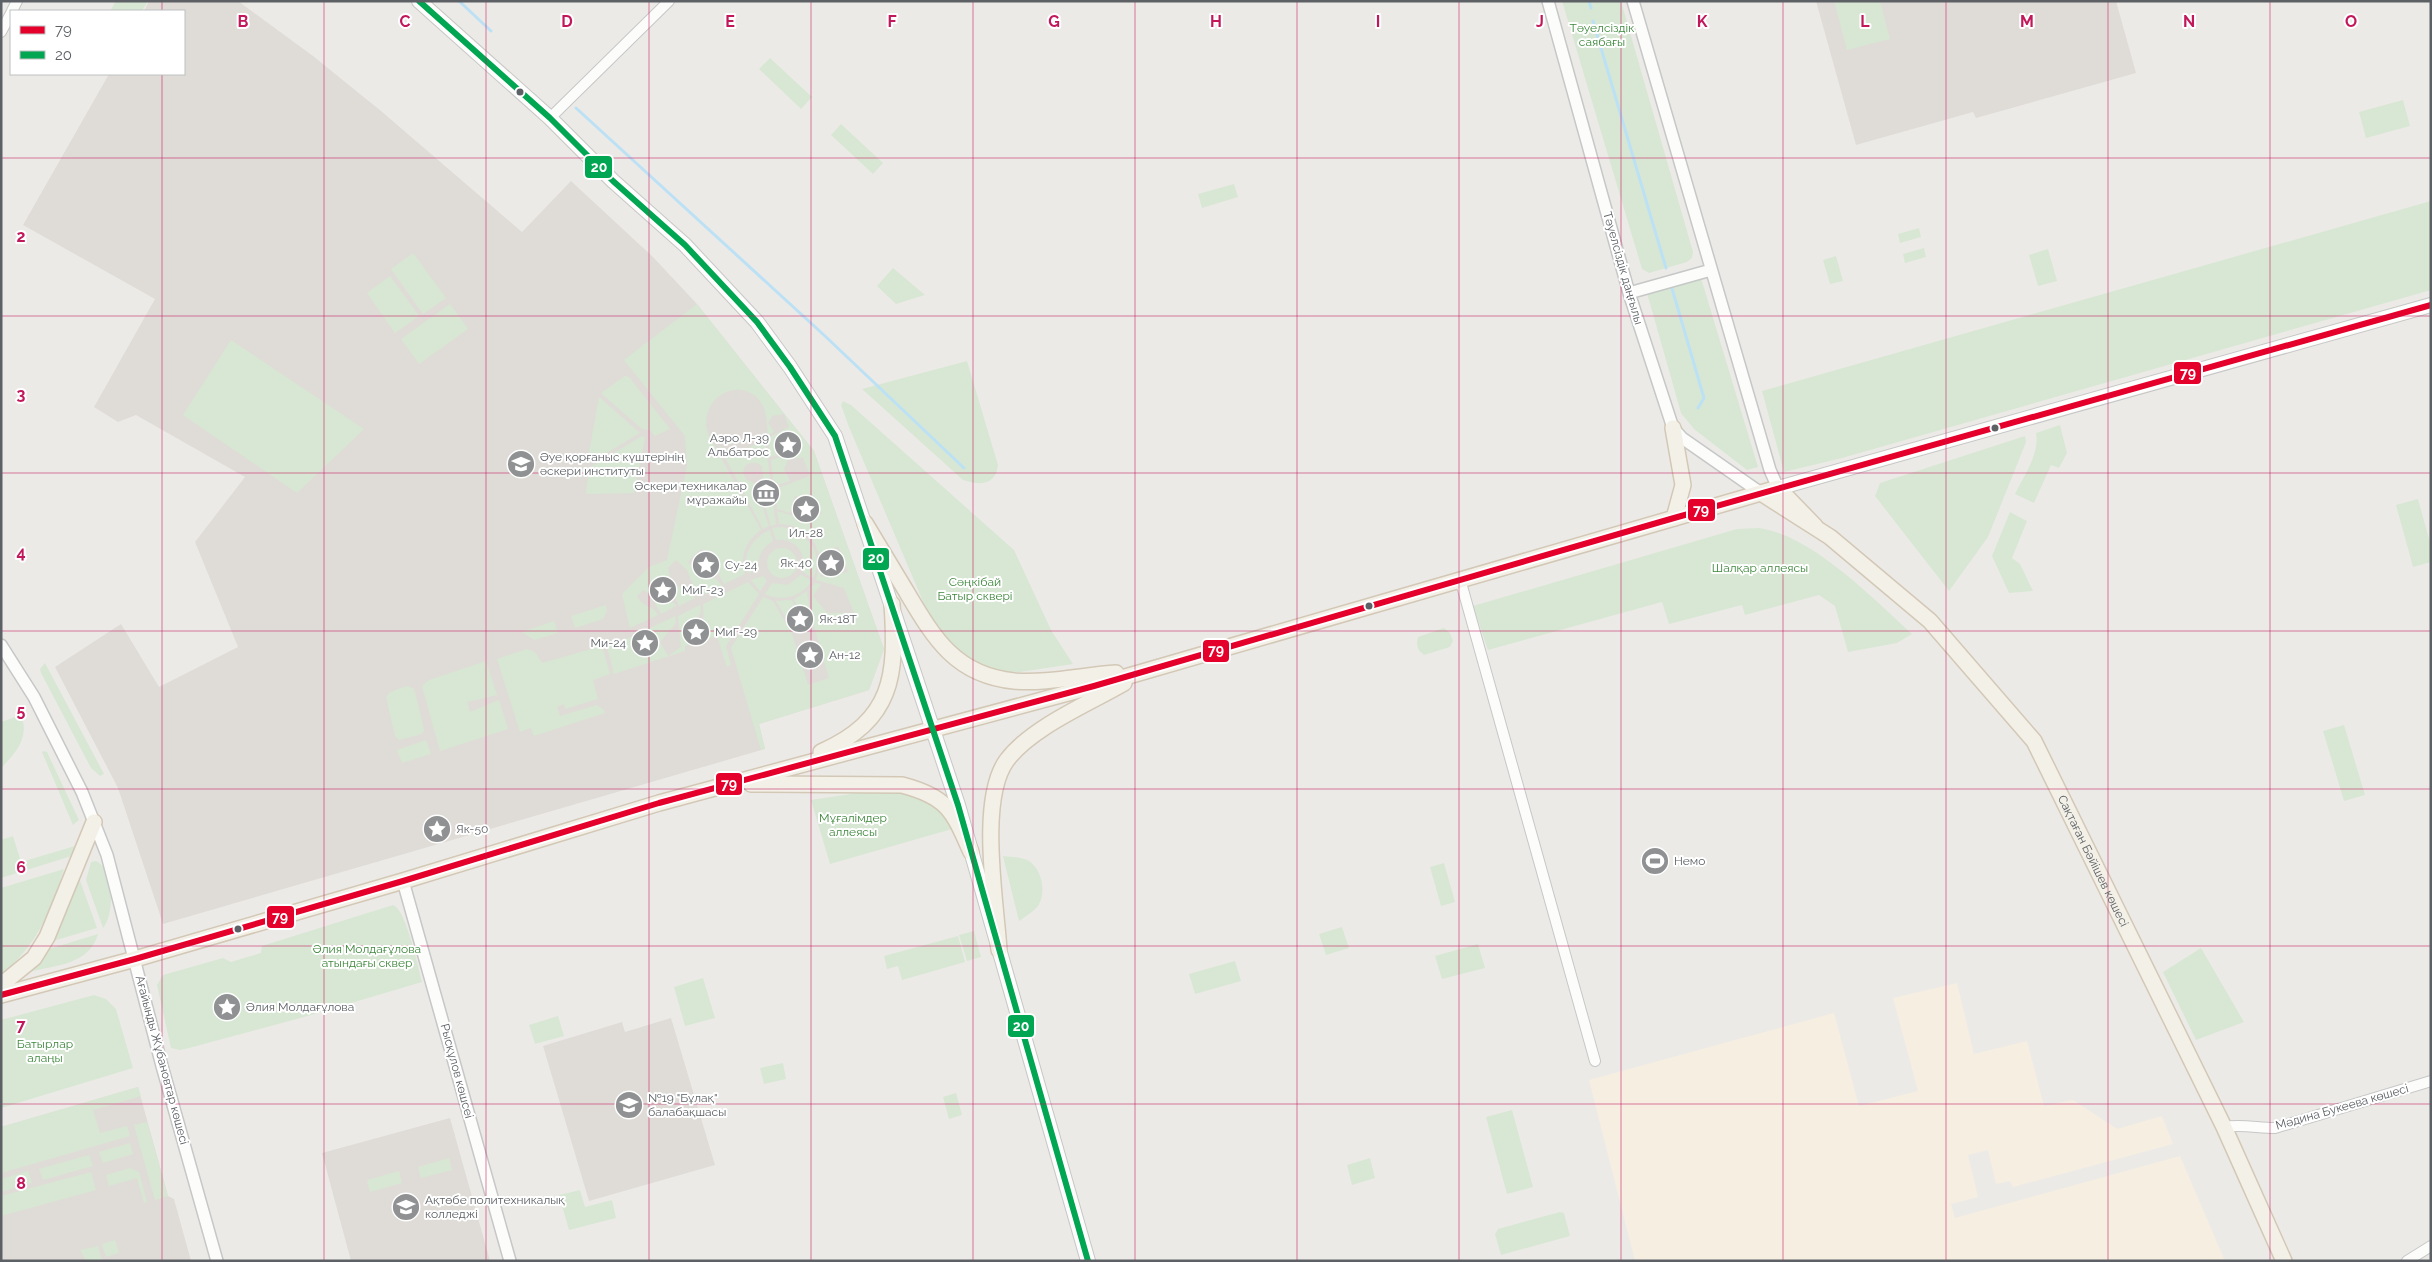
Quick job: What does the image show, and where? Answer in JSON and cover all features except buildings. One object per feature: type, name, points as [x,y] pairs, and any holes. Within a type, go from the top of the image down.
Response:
[{"type":"main road","points":[[419,1],[550,118],[613,181],[685,245],[757,322],[790,367],[835,436],[892,604],[971,852],[1088,1261]]},
{"type":"main road","points":[[1,995],[135,959],[403,881],[660,803],[933,730],[1147,670],[1778,488],[2431,305]]},
{"type":"main road","points":[[1673,428],[1683,485],[1674,518]]},
{"type":"main road","name":"Сақтаған Бәйішев көшесі","points":[[1778,488],[1815,526]]},
{"type":"main road","name":"Сақтаған Бәйішев көшесі","points":[[1761,493],[1815,526],[1853,554],[1937,628],[2034,741],[2224,1127],[2284,1261]]},
{"type":"main road","points":[[865,523],[932,634],[950,655],[966,667],[985,677],[1016,682],[1147,670]]},
{"type":"main road","points":[[768,774],[836,746],[869,719],[882,703],[892,676],[895,654],[892,604]]},
{"type":"main road","points":[[1000,950],[990,807],[999,772],[1008,759],[1022,745],[1048,727],[1147,670]]},
{"type":"main road","points":[[732,784],[902,786],[924,791],[942,801],[954,814],[971,852]]},
{"type":"main road","points":[[1,985],[34,958],[47,937],[94,822]]},
{"type":"street","points":[[550,118],[669,1]]},
{"type":"street","name":"Тәуелсіздік даңғылы","points":[[1548,1],[1629,293],[1673,428]]},
{"type":"street","points":[[1633,1],[1770,470],[1778,488]]},
{"type":"street","points":[[1,32],[10,16]]},
{"type":"street","points":[[1629,293],[1711,270]]},
{"type":"street","points":[[1673,428],[1682,438],[1761,493]]},
{"type":"street","points":[[1460,579],[1595,1061]]},
{"type":"street","name":"Ағайынды Жұбановтар көшесі","points":[[1,645],[34,698],[82,792],[115,880],[165,1076],[217,1261]]},
{"type":"street","name":"Рысқұлов көшсеі","points":[[403,881],[417,924],[510,1261]]},
{"type":"street","name":"Мәдина Букеева көшесі","points":[[2224,1127],[2235,1125],[2253,1128],[2276,1128],[2431,1081]]},
{"type":"street","points":[[2407,1261],[2431,1246]]},
{"type":"shaded area","name":"Әуе қорғаныс күштерінің әскери институты","points":[[149,1],[238,1],[313,56],[381,111],[522,232],[571,181],[653,257],[697,304],[814,451],[884,649],[869,690],[759,724],[765,749],[163,924],[118,788],[55,667],[121,624],[159,687],[238,647],[195,542],[245,477],[136,415],[118,422],[94,407],[155,299],[23,225],[108,75],[185,75],[185,10],[144,10]]},
{"type":"shaded area","points":[[1816,1],[2116,1],[2136,73],[1976,118],[1973,112],[1856,145]]},
{"type":"shaded area","points":[[1957,983],[1974,1054],[2027,1041],[2044,1106],[2073,1100],[2117,1129],[2162,1116],[2173,1144],[2013,1187],[2010,1181],[1996,1184],[1988,1150],[1968,1155],[1978,1197],[1951,1204],[1955,1218],[2180,1156],[2225,1261],[1635,1261],[1589,1080],[1834,1013],[1859,1106],[1918,1091],[1893,998]]},
{"type":"shaded area","name":"№19 \"Бұлақ\" балабақшасы","points":[[671,1018],[715,1165],[589,1201],[543,1046],[622,1022],[625,1032]]},
{"type":"shaded area","points":[[138,1087],[168,1196],[174,1199],[191,1261],[1,1261],[1,1127]]},
{"type":"shaded area","name":"Ақтөбе политехникалық колледжі","points":[[450,1118],[490,1261],[351,1261],[322,1153]]},
{"type":"green space","points":[[116,1],[148,1],[143,10],[111,10]]},
{"type":"green space","name":"Тәуелсіздік саябағы","points":[[1562,1],[1621,1],[1693,252],[1692,258],[1687,262],[1649,273],[1642,269]]},
{"type":"green space","points":[[1834,1],[1880,1],[1890,39],[1847,50]]},
{"type":"green space","points":[[770,58],[812,97],[801,109],[759,69]]},
{"type":"green space","points":[[2403,100],[2410,126],[2366,138],[2359,112]]},
{"type":"green space","points":[[841,124],[883,163],[873,174],[831,135]]},
{"type":"green space","points":[[1234,184],[1238,197],[1202,208],[1198,194]]},
{"type":"green space","points":[[2431,201],[2431,290],[1842,458],[1784,472],[1762,391]]},
{"type":"green space","points":[[1919,228],[1921,237],[1900,243],[1898,234]]},
{"type":"green space","points":[[1924,248],[1926,257],[1905,263],[1903,254]]},
{"type":"green space","points":[[2048,249],[2057,281],[2038,286],[2029,255]]},
{"type":"green space","points":[[413,253],[446,298],[423,314],[391,269]]},
{"type":"green space","points":[[1836,256],[1843,281],[1830,284],[1823,260]]},
{"type":"green space","points":[[893,268],[925,295],[896,304],[877,286]]},
{"type":"green space","points":[[390,276],[419,316],[395,333],[367,293]]},
{"type":"green space","points":[[1701,278],[1758,467],[1747,470],[1694,429],[1681,413],[1647,293]]},
{"type":"green space","points":[[450,304],[468,329],[419,364],[401,339]]},
{"type":"green space","points":[[697,304],[814,451],[884,649],[869,690],[759,724],[765,749],[761,750],[731,648],[763,597],[773,601],[792,634],[808,685],[829,678],[814,626],[810,588],[815,583],[821,584],[813,596],[827,613],[854,613],[844,588],[816,580],[820,563],[821,577],[848,572],[838,546],[822,557],[819,556],[814,543],[805,532],[793,526],[779,524],[777,511],[809,520],[822,514],[815,502],[795,496],[790,513],[777,509],[775,489],[810,476],[803,457],[788,460],[784,469],[790,481],[774,486],[771,460],[801,450],[793,436],[782,437],[778,446],[784,453],[770,457],[768,438],[789,427],[784,414],[772,416],[768,423],[774,432],[768,435],[765,411],[757,397],[747,391],[736,390],[725,392],[716,399],[709,408],[706,420],[708,434],[761,530],[751,539],[745,549],[743,568],[745,574],[724,584],[709,555],[701,549],[688,562],[696,569],[715,578],[722,586],[698,597],[687,570],[676,560],[668,568],[671,582],[693,594],[695,598],[679,606],[669,583],[660,579],[653,584],[652,594],[674,603],[676,606],[661,614],[650,594],[643,590],[637,596],[639,600],[658,615],[630,628],[622,594],[649,567],[667,560],[687,466],[685,436],[624,360]]},
{"type":"green space","points":[[231,340],[364,429],[297,493],[183,415]]},
{"type":"green space","points":[[967,361],[998,465],[994,477],[981,483],[963,480],[862,389]]},
{"type":"green space","points":[[625,376],[629,377],[670,429],[655,436],[650,430],[642,429],[601,393]]},
{"type":"green space","points":[[599,397],[640,433],[590,463],[588,458]]},
{"type":"green space","name":"Сәңкібай Батыр сквері","points":[[843,401],[851,405],[1014,550],[1051,630],[1073,664],[1020,672],[997,671],[968,658],[952,647],[927,611],[849,427],[841,405]]},
{"type":"green space","points":[[2060,425],[2067,453],[2059,468],[2051,465],[2034,503],[2015,494],[2027,472],[2036,448],[2036,433]]},
{"type":"green space","points":[[764,432],[776,524],[771,526],[758,482],[763,477],[762,466],[749,463],[743,471],[747,480],[754,483],[769,526],[763,529],[719,446],[732,451],[739,451],[751,447]]},
{"type":"green space","points":[[642,436],[645,437],[634,493],[586,494],[589,468]]},
{"type":"green space","points":[[2025,436],[2026,442],[1988,537],[1949,591],[1875,496],[1880,483]]},
{"type":"green space","points":[[2418,499],[2431,546],[2431,562],[2413,567],[2396,505]]},
{"type":"green space","points":[[2010,512],[2027,521],[2012,558],[2020,564],[2033,591],[2009,593],[1992,556]]},
{"type":"green space","points":[[782,527],[799,534],[811,545],[817,560],[813,578],[803,572],[803,559],[799,548],[789,541],[776,540],[772,528]]},
{"type":"green space","name":"Шалқар аллеясы","points":[[1759,528],[1779,533],[1821,556],[1841,570],[1912,634],[1897,643],[1848,652],[1835,606],[1819,595],[1745,615],[1742,605],[1669,624],[1662,602],[1488,650],[1473,606],[1737,529]]},
{"type":"green space","points":[[770,530],[773,541],[761,553],[759,569],[748,573],[746,560],[750,547],[758,537]]},
{"type":"green space","points":[[782,548],[788,549],[796,557],[796,569],[788,577],[782,578],[776,577],[768,569],[767,563],[768,557],[776,549]]},
{"type":"green space","points":[[801,575],[812,581],[797,594],[778,598],[765,594],[772,583],[788,585]]},
{"type":"green space","points":[[763,576],[767,581],[760,591],[751,580]]},
{"type":"green space","points":[[748,582],[759,594],[726,646],[731,665],[727,667],[717,636],[704,640],[703,604]]},
{"type":"green space","points":[[807,591],[812,626],[804,629],[807,625],[802,610],[799,611],[794,599]]},
{"type":"green space","points":[[792,600],[797,611],[793,614],[798,628],[801,630],[794,632],[776,601]]},
{"type":"green space","points":[[606,605],[607,611],[603,619],[575,628],[571,616]]},
{"type":"green space","points":[[700,605],[701,613],[684,633],[686,640],[695,643],[685,646],[685,651],[614,674],[607,646],[639,634],[636,638],[636,645],[640,651],[649,651],[654,646],[654,639],[650,633],[642,632],[675,616],[676,623],[660,642],[668,656],[681,647],[678,616]]},
{"type":"green space","points":[[554,621],[558,633],[534,640],[522,632]]},
{"type":"green space","points":[[1444,628],[1450,633],[1453,641],[1450,647],[1424,655],[1418,647],[1418,637]]},
{"type":"green space","points":[[602,646],[610,674],[593,680],[598,699],[565,709],[564,704],[557,707],[560,716],[597,705],[605,713],[534,736],[531,728],[520,732],[497,659],[527,649],[535,652],[542,663]]},
{"type":"green space","points":[[486,661],[497,695],[467,702],[470,712],[499,700],[508,729],[440,751],[422,686],[429,680]]},
{"type":"green space","points":[[45,663],[104,774],[100,776],[91,768],[41,673],[40,669]]},
{"type":"green space","points":[[407,686],[414,689],[424,730],[422,734],[399,740],[395,736],[386,697],[390,692]]},
{"type":"green space","points":[[21,715],[24,730],[23,737],[12,756],[1,768],[1,722]]},
{"type":"green space","points":[[2344,725],[2365,795],[2344,801],[2323,731]]},
{"type":"green space","points":[[426,740],[431,754],[402,763],[397,750]]},
{"type":"green space","points":[[42,752],[47,752],[79,820],[73,825]]},
{"type":"green space","name":"Мұғалімдер аллеясы","points":[[871,791],[909,795],[927,801],[943,812],[952,829],[830,864],[811,800]]},
{"type":"green space","points":[[13,836],[21,862],[75,846],[78,854],[1,878],[1,840]]},
{"type":"green space","points":[[1003,856],[1027,860],[1032,863],[1042,881],[1041,901],[1038,906],[1019,921]]},
{"type":"green space","points":[[96,861],[106,873],[111,893],[110,913],[103,928],[86,880],[91,862]]},
{"type":"green space","points":[[1444,863],[1455,902],[1441,906],[1430,867]]},
{"type":"green space","points":[[64,869],[41,927],[24,952],[1,975],[1,888]]},
{"type":"green space","points":[[78,875],[97,928],[53,941]]},
{"type":"green space","name":"Әлия Молдағұлова атындағы сквер","points":[[393,905],[398,909],[407,927],[422,982],[304,1017],[189,1048],[180,1050],[171,1048],[157,985],[163,975],[223,958],[231,962],[261,953],[262,946]]},
{"type":"green space","points":[[1342,927],[1349,948],[1326,955],[1319,934]]},
{"type":"green space","points":[[974,931],[981,957],[967,961],[959,935]]},
{"type":"green space","points":[[98,934],[94,944],[79,958],[60,965],[29,972],[49,949]]},
{"type":"green space","points":[[958,936],[965,962],[902,980],[898,966],[887,969],[884,956]]},
{"type":"green space","points":[[1478,944],[1485,968],[1442,979],[1435,956]]},
{"type":"green space","points":[[2201,948],[2244,1022],[2196,1040],[2163,972]]},
{"type":"green space","points":[[1235,961],[1241,981],[1195,994],[1189,974]]},
{"type":"green space","points":[[703,978],[715,1018],[685,1026],[674,987]]},
{"type":"green space","name":"Батырлар алаңы","points":[[94,995],[106,999],[116,1009],[133,1068],[1,1108],[1,1020]]},
{"type":"green space","points":[[558,1016],[564,1036],[535,1044],[529,1025]]},
{"type":"green space","points":[[783,1063],[786,1079],[764,1084],[760,1068]]},
{"type":"green space","points":[[138,1087],[141,1096],[93,1110],[100,1133],[127,1126],[130,1136],[1,1173],[1,1127]]},
{"type":"green space","points":[[956,1093],[962,1115],[949,1119],[943,1097]]},
{"type":"green space","points":[[1512,1110],[1533,1187],[1507,1194],[1486,1117]]},
{"type":"green space","points":[[147,1122],[168,1196],[155,1200],[134,1125]]},
{"type":"green space","points":[[130,1143],[133,1154],[103,1163],[99,1152]]},
{"type":"green space","points":[[89,1155],[93,1166],[43,1180],[39,1169]]},
{"type":"green space","points":[[449,1158],[452,1170],[421,1178],[418,1167]]},
{"type":"green space","points":[[1370,1158],[1375,1178],[1352,1185],[1347,1165]]},
{"type":"green space","points":[[130,1168],[139,1172],[147,1202],[144,1203],[137,1178],[109,1186],[106,1175]]},
{"type":"green space","points":[[28,1171],[32,1183],[1,1192],[1,1179]]},
{"type":"green space","points":[[399,1171],[402,1183],[370,1192],[367,1180]]},
{"type":"green space","points":[[91,1172],[96,1190],[1,1216],[1,1196]]},
{"type":"green space","points":[[580,1190],[585,1207],[612,1200],[616,1218],[569,1230],[559,1195]]},
{"type":"green space","points":[[1560,1212],[1564,1213],[1570,1236],[1501,1255],[1495,1234],[1498,1229]]},
{"type":"green space","points":[[115,1240],[119,1253],[106,1257],[102,1244]]},
{"type":"green space","points":[[98,1246],[102,1261],[86,1261],[80,1250]]},
{"type":"waterway","points":[[459,1],[491,31]]},
{"type":"waterway","points":[[1589,1],[1591,8]]},
{"type":"waterway","points":[[1593,21],[1666,268]]},
{"type":"waterway","points":[[576,108],[825,336],[964,468]]},
{"type":"waterway","points":[[1671,285],[1704,398],[1698,408]]},
{"type":"transit line","name":"20","points":[[419,1],[550,118],[613,181],[685,245],[757,322],[790,367],[835,436],[958,805],[1088,1261]]},
{"type":"transit line","name":"79","points":[[1,995],[135,959],[403,881],[659,803],[1094,686],[1674,518],[2431,305]]},
{"type":"place","name":"Аэро Л-39 Альбатрос","points":[[788,445]]},
{"type":"place","name":"Әуе қорғаныс күштерінің әскери институты","points":[[521,464]]},
{"type":"place","name":"Әскери техникалар мұражайы","points":[[766,493]]},
{"type":"place","name":"Ил-28","points":[[806,509]]},
{"type":"place","name":"Як-40","points":[[831,563]]},
{"type":"place","name":"Су-24","points":[[706,565]]},
{"type":"place","name":"МиГ-23","points":[[663,590]]},
{"type":"place","name":"Як-18Т","points":[[800,619]]},
{"type":"place","name":"МиГ-29","points":[[696,632]]},
{"type":"place","name":"Ми-24","points":[[645,643]]},
{"type":"place","name":"Ан-12","points":[[810,655]]},
{"type":"place","name":"Як-50","points":[[437,829]]},
{"type":"place","name":"Немо","points":[[1655,861]]},
{"type":"place","name":"Әлия Молдағұлова","points":[[227,1007]]},
{"type":"place","name":"№19 \"Бұлақ\" балабақшасы","points":[[629,1105]]},
{"type":"place","name":"Ақтөбе политехникалық колледжі","points":[[406,1207]]}]
